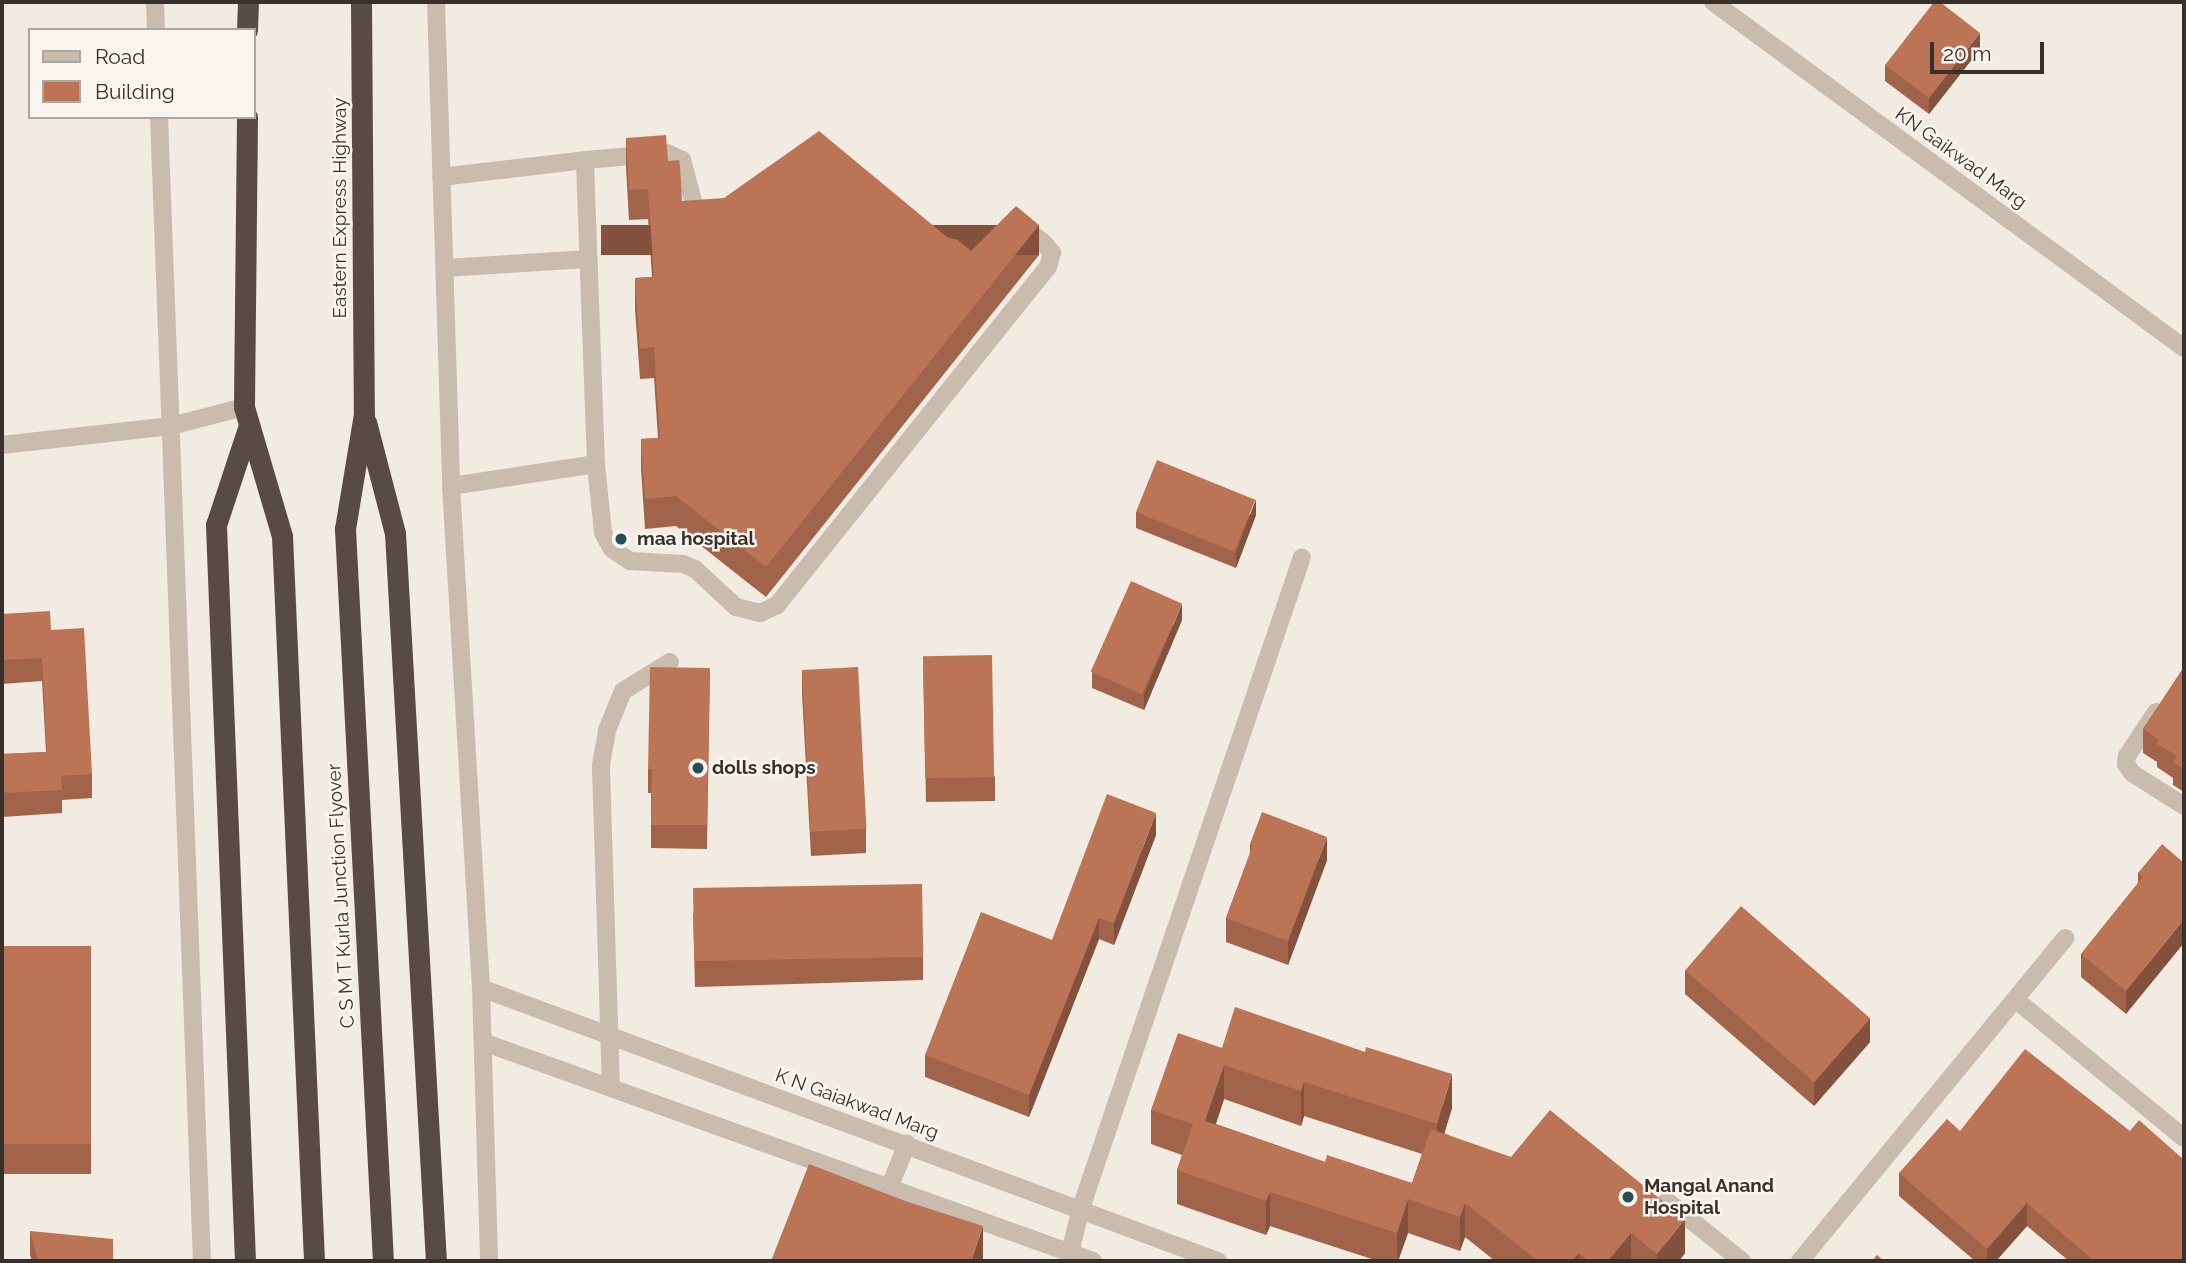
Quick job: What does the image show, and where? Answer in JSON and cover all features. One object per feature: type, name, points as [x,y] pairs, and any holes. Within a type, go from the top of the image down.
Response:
[{"type":"highway","points":[[247,28],[248,2]]},
{"type":"highway","name":"Eastern Express Highway","points":[[361,2],[364,414]]},
{"type":"highway","points":[[247,119],[247,416],[282,536],[314,1261]]},
{"type":"highway","points":[[364,414],[395,533],[436,1261]]},
{"type":"highway","name":"C S M T Kurla Junction Flyover","points":[[364,414],[345,529],[383,1261]]},
{"type":"highway","points":[[245,1261],[215,525],[247,416]]},
{"type":"street","points":[[155,2],[156,28]]},
{"type":"street","points":[[436,2],[451,486],[481,988],[489,1261]]},
{"type":"street","name":"KN Gaikwad Marg","points":[[1713,2],[2184,348]]},
{"type":"street","points":[[159,119],[202,1261]]},
{"type":"street","points":[[441,177],[667,153],[682,160],[695,208],[706,217],[720,216]]},
{"type":"street","points":[[585,160],[596,464],[603,533],[612,549],[630,561],[683,564],[695,569],[736,607],[760,613],[777,605],[1048,267],[1052,253],[1044,243],[1021,225],[1011,225],[1004,230]]},
{"type":"street","points":[[445,268],[589,259]]},
{"type":"street","points":[[2,446],[247,416]]},
{"type":"street","points":[[451,486],[596,464]]},
{"type":"street","points":[[1070,1252],[1081,1208],[1302,557]]},
{"type":"street","points":[[611,1088],[601,765],[607,730],[623,691],[670,662]]},
{"type":"street","points":[[2170,692],[2127,756],[2126,764],[2132,772],[2184,806]]},
{"type":"street","points":[[1800,1261],[2065,938]]},
{"type":"street","name":"K N Gaiakwad Marg","points":[[481,988],[1081,1208],[1218,1261]]},
{"type":"street","points":[[2016,1000],[2184,1138]]},
{"type":"street","points":[[482,1042],[1093,1261]]},
{"type":"street","points":[[889,1188],[907,1144]]},
{"type":"street","points":[[1667,1201],[1742,1261]]},
{"type":"building","points":[[1934,2],[1940,2],[1980,33],[1929,98],[1885,65]]},
{"type":"building","points":[[819,131],[947,237],[958,240],[971,251],[1016,206],[1039,225],[766,567],[676,496],[645,499],[641,439],[660,438],[654,347],[640,349],[635,278],[654,277],[648,189],[629,190],[626,138],[666,135],[668,161],[679,160],[682,201],[724,198]]},
{"type":"building","points":[[1157,460],[1255,500],[1234,552],[1136,512]]},
{"type":"building","points":[[1131,581],[1182,604],[1142,694],[1091,671]]},
{"type":"building","points":[[50,611],[51,630],[84,628],[92,774],[61,776],[62,790],[2,793],[2,754],[47,752],[42,658],[2,660],[2,614]]},
{"type":"building","points":[[992,655],[994,777],[925,778],[923,656]]},
{"type":"building","points":[[650,667],[710,668],[707,825],[651,825],[652,769],[648,769]]},
{"type":"building","points":[[858,667],[866,829],[811,832],[802,670]]},
{"type":"building","points":[[2184,667],[2184,769],[2173,762],[2177,756],[2157,744],[2159,740],[2143,729]]},
{"type":"building","points":[[1107,794],[1156,813],[1114,923],[1099,918],[1029,1095],[925,1055],[981,912],[1052,940]]},
{"type":"building","points":[[1262,812],[1327,837],[1288,941],[1226,918]]},
{"type":"building","points":[[2162,844],[2184,863],[2184,919],[2126,991],[2081,954],[2143,877],[2138,873]]},
{"type":"building","points":[[922,884],[923,957],[694,961],[693,888]]},
{"type":"building","points":[[1741,906],[1870,1018],[1814,1082],[1685,970]]},
{"type":"building","points":[[2,946],[91,946],[91,1144],[2,1144]]},
{"type":"building","points":[[1235,1007],[1365,1052],[1366,1047],[1452,1074],[1437,1124],[1304,1082],[1301,1091],[1224,1065],[1205,1121],[1325,1162],[1327,1155],[1412,1183],[1431,1129],[1511,1157],[1550,1110],[1685,1219],[1657,1254],[1631,1233],[1608,1261],[1589,1261],[1579,1253],[1572,1261],[1538,1261],[1465,1203],[1460,1217],[1408,1199],[1397,1233],[1270,1192],[1266,1201],[1177,1170],[1193,1124],[1151,1110],[1178,1033],[1222,1048]]},
{"type":"building","points":[[2025,1049],[2130,1131],[2139,1120],[2184,1160],[2184,1261],[2094,1261],[2027,1203],[1987,1249],[1899,1173],[1947,1119],[1960,1131]]},
{"type":"building","points":[[809,1164],[908,1202],[983,1226],[971,1261],[771,1261]]},
{"type":"building","points":[[30,1231],[113,1239],[113,1261],[38,1261]]},
{"type":"building","points":[[1877,1255],[1884,1261],[1872,1261]]},
{"type":"place","name":"maa hospital","points":[[621,539]]},
{"type":"place","name":"dolls shops","points":[[698,768]]},
{"type":"place","name":"Mangal Anand Hospital","points":[[1628,1197]]}]
